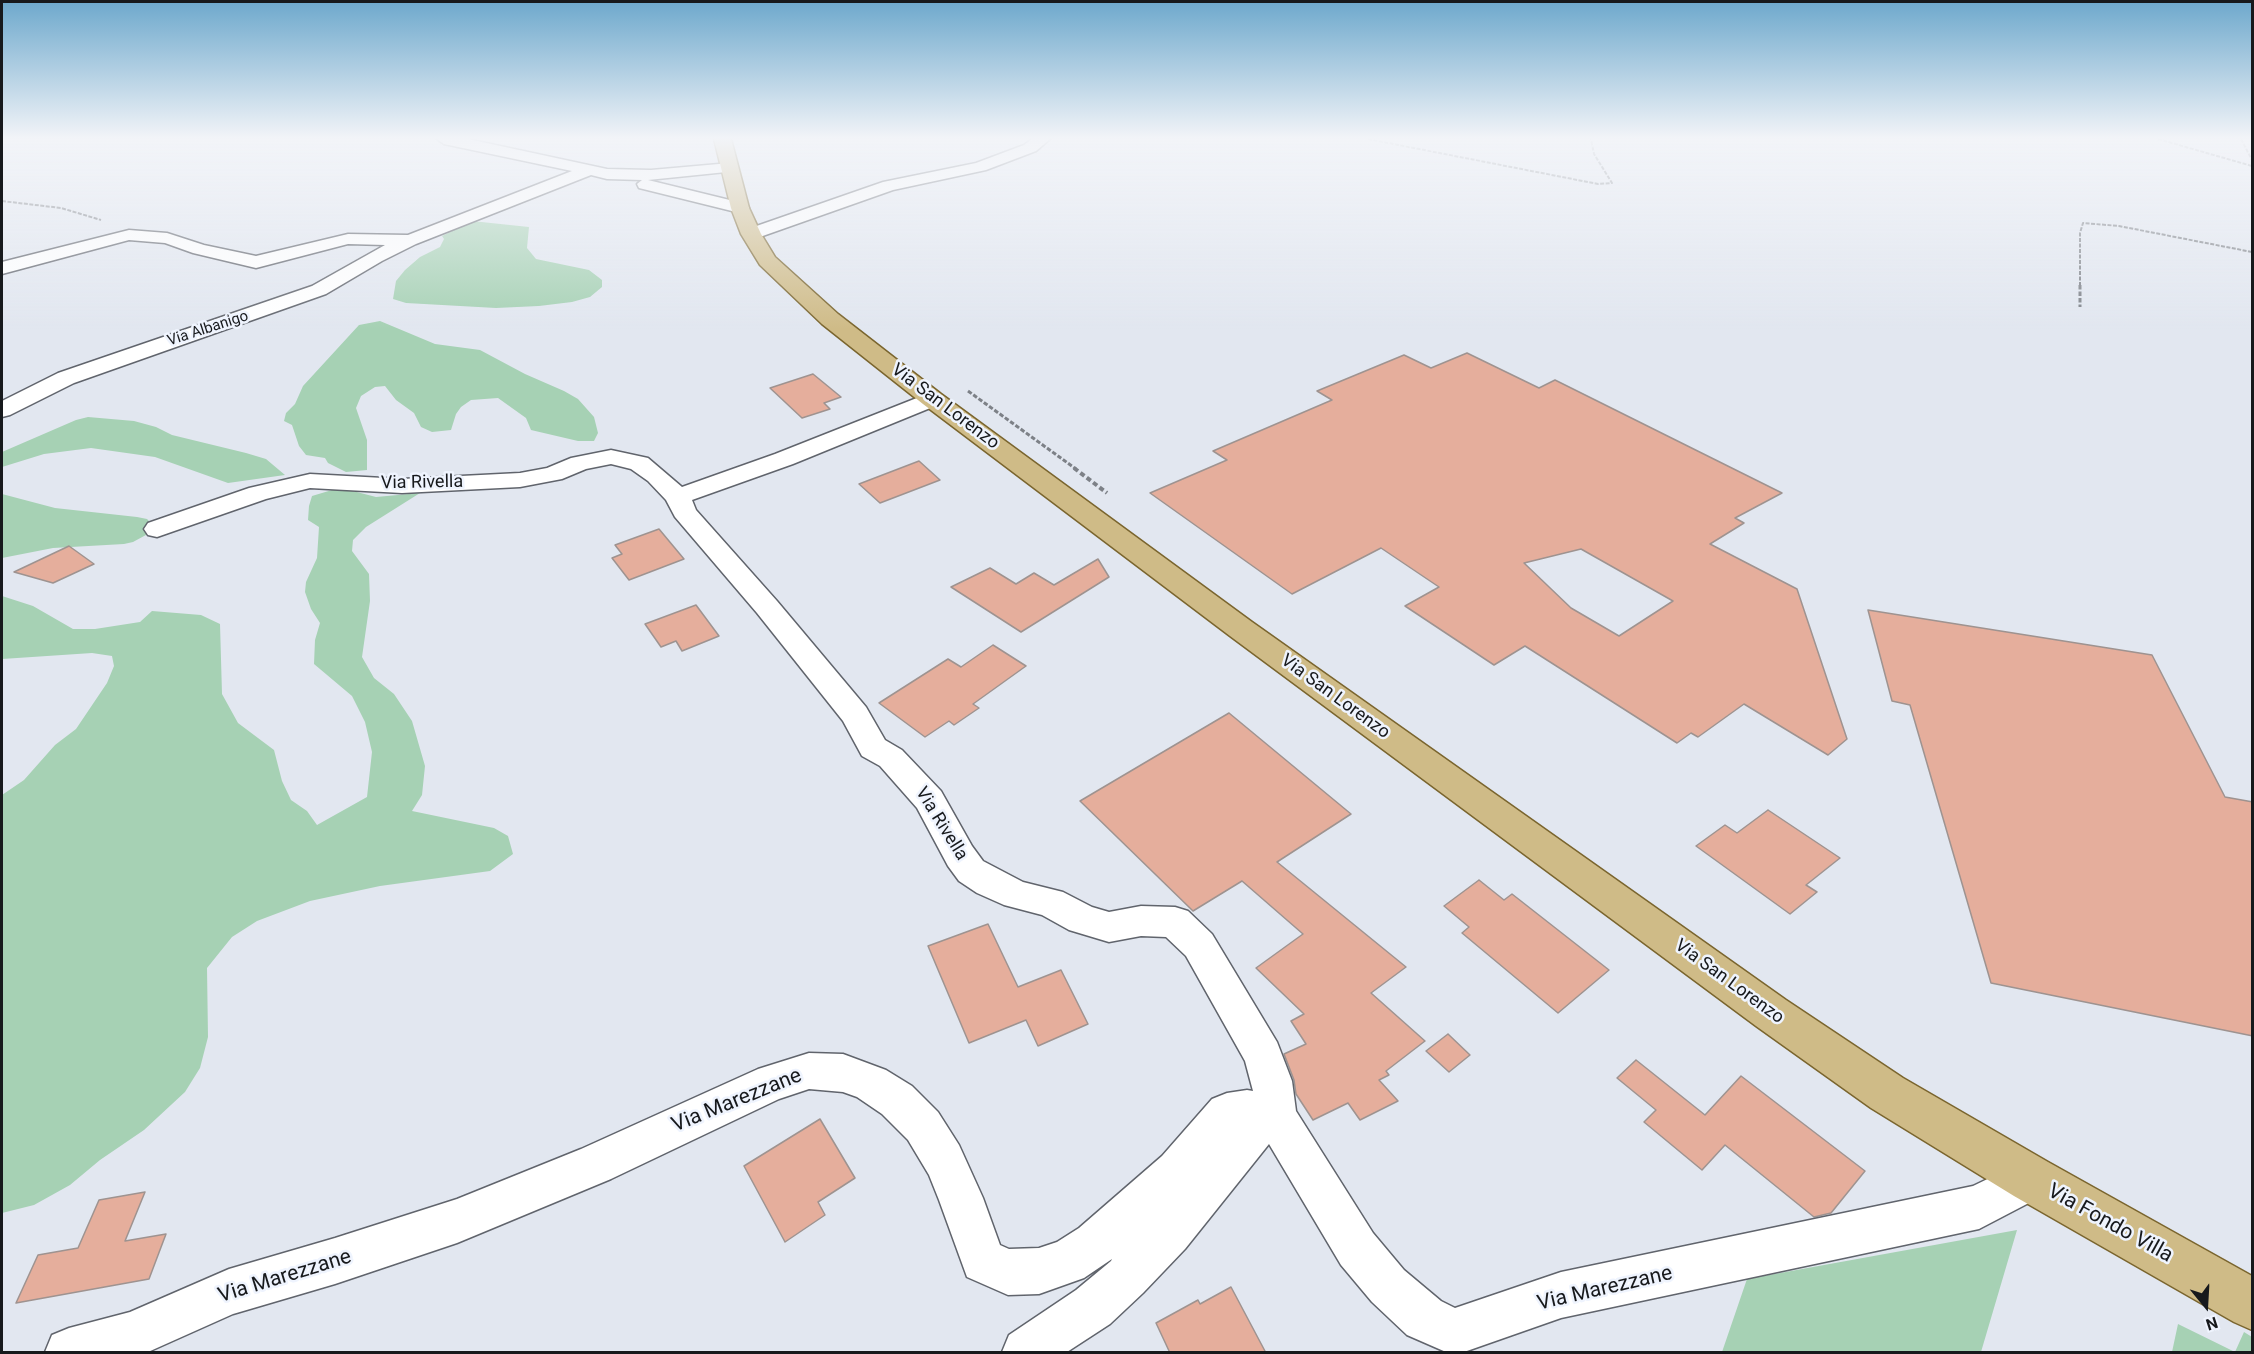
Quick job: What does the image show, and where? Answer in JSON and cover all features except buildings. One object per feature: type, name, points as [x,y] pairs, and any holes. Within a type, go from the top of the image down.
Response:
[{"type":"main road","name":"Via San Lorenzo","points":[[740,202],[767,261],[830,319],[947,393],[1241,629],[1761,1006],[1887,1093],[2031,1179]]},
{"type":"main road","name":"Via Fondo Villa","points":[[2031,1179],[2253,1304]]},
{"type":"street","name":"Via Albanigo","points":[[2,410],[66,378],[319,290],[375,257],[411,240],[515,202]]},
{"type":"street","name":"Via Albanigo","points":[[2,268],[129,235],[148,235],[256,262],[348,239],[411,240]]},
{"type":"street","points":[[678,497],[784,459],[947,393]]},
{"type":"street","name":"Via Rivella","points":[[157,529],[258,493],[310,481],[402,486],[520,480],[553,474],[580,463],[611,457],[639,463],[657,476],[678,497],[684,512],[774,616],[849,708],[873,748],[891,758],[928,800],[971,871],[990,884],[1017,895],[1050,902],[1082,919],[1109,927],[1141,921],[1175,922],[1192,937],[1199,945],[1263,1055],[1272,1081],[1276,1116]]},
{"type":"street","name":"Via Marezzane","points":[[69,1353],[132,1335],[229,1292],[335,1262],[467,1217],[596,1164],[699,1114],[772,1082],[809,1071],[843,1073],[871,1083],[897,1100],[923,1126],[944,1160],[961,1198],[982,1261],[1008,1272],[1039,1271],[1068,1262],[1095,1244],[1177,1171],[1227,1113],[1247,1109],[1276,1116],[1357,1249],[1388,1286],[1424,1318],[1454,1332],[1561,1295],[1978,1207],[2031,1179]]},
{"type":"street","points":[[1026,1353],[1093,1307],[1127,1277],[1169,1233],[1254,1130],[1276,1116]]},
{"type":"path","points":[[12,202],[61,208],[148,235]]},
{"type":"path","points":[[2080,307],[2079,233],[2083,224],[2119,226],[2253,252]]},
{"type":"path","points":[[947,393],[1018,426],[1109,495]]},
{"type":"green space","points":[[472,221],[529,227],[527,248],[536,259],[589,270],[602,280],[602,287],[590,297],[539,306],[496,308],[406,303],[393,299],[396,281],[405,270],[420,257],[440,247],[444,239],[442,236]]},
{"type":"green space","points":[[380,321],[435,344],[480,350],[525,374],[564,391],[578,399],[594,417],[598,433],[594,441],[578,441],[531,430],[526,418],[498,398],[471,400],[456,414],[451,430],[432,432],[421,427],[414,413],[396,400],[385,386],[375,387],[361,396],[356,408],[367,440],[367,470],[346,472],[328,463],[325,458],[306,455],[299,446],[292,425],[284,421],[286,413],[295,404],[303,386],[359,325]]},
{"type":"green space","points":[[88,417],[134,421],[156,427],[172,435],[246,453],[266,459],[285,475],[228,483],[155,457],[91,448],[44,454],[2,467],[2,452]]},
{"type":"green space","points":[[332,490],[349,490],[376,497],[420,493],[366,527],[353,540],[352,551],[369,574],[370,601],[362,657],[374,678],[394,694],[412,721],[425,766],[422,795],[412,811],[494,828],[508,836],[513,854],[490,871],[380,886],[310,901],[257,921],[232,937],[207,968],[208,1037],[200,1068],[185,1092],[144,1130],[100,1160],[70,1185],[34,1205],[2,1213],[2,795],[24,780],[55,745],[76,729],[107,683],[114,666],[112,656],[92,653],[2,659],[2,596],[33,606],[73,629],[95,629],[140,622],[152,611],[201,615],[220,624],[222,694],[238,723],[274,750],[282,781],[291,800],[307,811],[317,825],[367,797],[372,752],[365,722],[352,696],[314,664],[315,640],[320,623],[311,609],[305,592],[306,582],[317,558],[319,527],[308,520],[309,506],[312,496]]},
{"type":"green space","points":[[2,494],[55,508],[147,519],[157,529],[133,542],[124,544],[53,548],[2,558]]},
{"type":"green space","points":[[2017,1230],[1981,1352],[1722,1352],[1747,1279]]},
{"type":"green space","points":[[2178,1324],[2235,1352],[2172,1352]]},
{"type":"green space","points":[[2244,1332],[2252,1337],[2252,1352],[2235,1352]]}]
